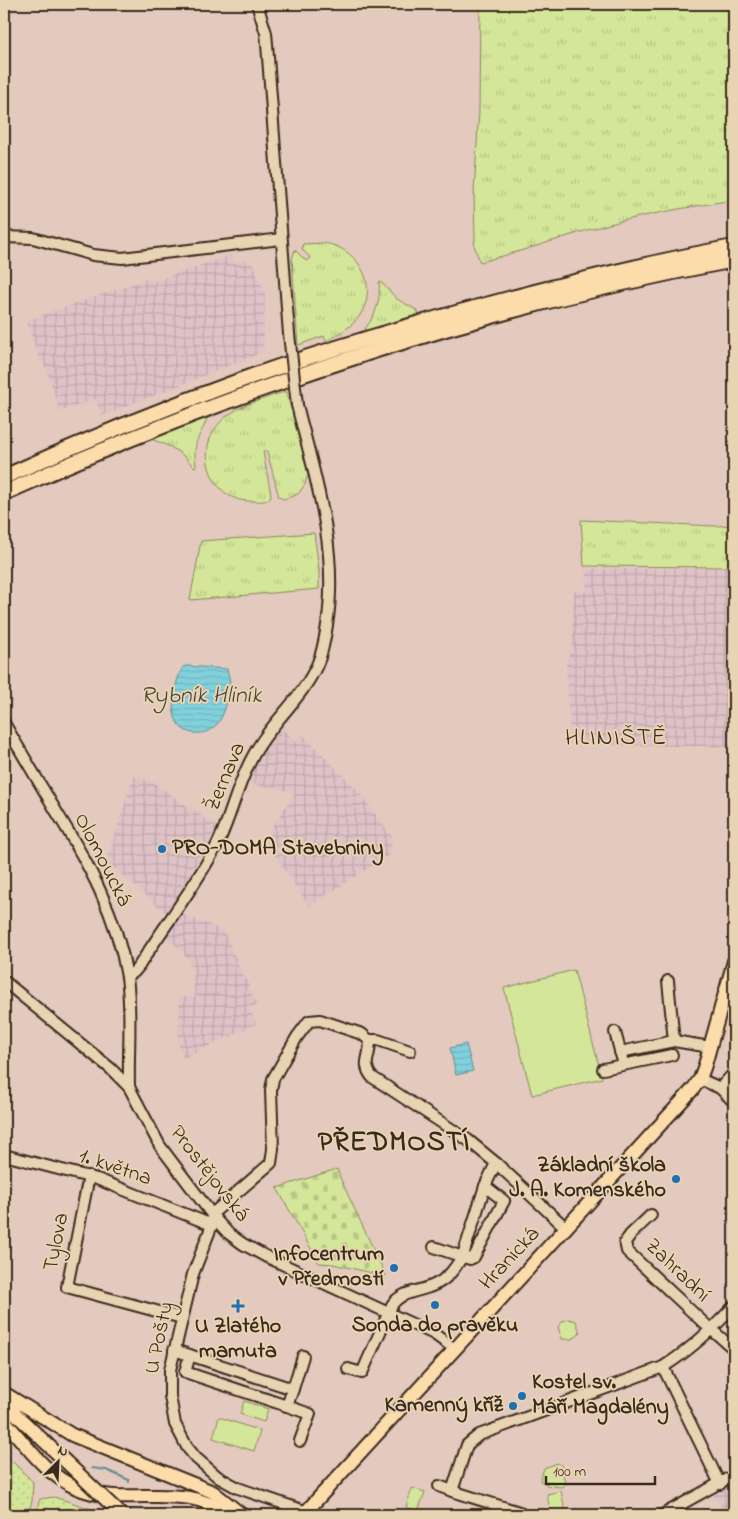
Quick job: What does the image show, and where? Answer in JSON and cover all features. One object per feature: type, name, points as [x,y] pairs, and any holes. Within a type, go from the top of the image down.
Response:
[{"type":"highway","points":[[4,477],[109,431],[247,378],[326,351],[481,306],[624,270],[734,247]]},
{"type":"highway","points":[[4,493],[180,418],[393,345],[508,311],[734,260]]},
{"type":"main road","name":"Hranická","points":[[308,1514],[688,1095],[700,1079],[734,961]]},
{"type":"main road","points":[[4,1393],[72,1435],[205,1487],[221,1497],[242,1515]]},
{"type":"main road","points":[[4,1403],[122,1515]]},
{"type":"main road","points":[[4,1420],[51,1471],[78,1488],[106,1495],[173,1495],[190,1497],[208,1503],[229,1515]]},
{"type":"street","name":"Žernava","points":[[126,976],[132,974],[138,966],[210,856],[228,822],[247,767],[264,738],[308,681],[317,665],[323,649],[330,610],[331,562],[326,525],[297,405],[281,239],[266,33],[257,4]]},
{"type":"street","points":[[4,237],[33,238],[93,255],[122,258],[281,239]]},
{"type":"street","name":"Olomoucká","points":[[4,723],[98,883],[116,929],[126,976],[129,1012],[129,1087]]},
{"type":"street","name":"Prostějovská","points":[[4,981],[110,1068],[129,1087],[157,1141],[213,1220],[228,1233],[251,1249],[437,1336],[456,1349]]},
{"type":"street","points":[[668,981],[674,1041]]},
{"type":"street","points":[[213,1220],[271,1162],[273,1149],[271,1090],[273,1079],[306,1023],[311,1020],[320,1020],[362,1034],[371,1044],[366,1066],[372,1077],[455,1130],[496,1163],[566,1228]]},
{"type":"street","points":[[615,1032],[623,1064]]},
{"type":"street","points":[[369,1040],[378,1040],[410,1051]]},
{"type":"street","points":[[620,1052],[674,1041],[710,1047]]},
{"type":"street","points":[[603,1069],[672,1055]]},
{"type":"street","points":[[720,1088],[734,1073]]},
{"type":"street","points":[[700,1079],[720,1088],[734,1102]]},
{"type":"street","name":"1. května","points":[[4,1155],[89,1176],[213,1220]]},
{"type":"street","points":[[348,1369],[362,1374],[389,1313],[399,1298],[438,1283],[451,1273],[462,1256],[485,1186],[496,1163]]},
{"type":"street","name":"Tylova","points":[[89,1176],[67,1287],[182,1318]]},
{"type":"street","points":[[434,1247],[470,1259],[474,1257],[504,1201],[485,1186]]},
{"type":"street","name":"Zahradní","points":[[651,1215],[625,1242],[627,1250],[712,1330]]},
{"type":"street","name":"U Pošty","points":[[213,1220],[195,1269],[174,1350],[169,1383],[171,1404],[176,1424],[187,1447],[205,1468],[218,1477],[238,1488],[308,1514]]},
{"type":"street","points":[[452,1490],[467,1445],[479,1435],[663,1367],[687,1352],[712,1330],[734,1306]]},
{"type":"street","points":[[712,1330],[734,1349]]},
{"type":"street","points":[[174,1350],[292,1389]]},
{"type":"street","points":[[190,1355],[185,1372],[310,1414],[300,1441]]},
{"type":"street","points":[[287,1406],[303,1356]]},
{"type":"street","points":[[663,1367],[720,1484]]},
{"type":"street","points":[[662,1515],[734,1475]]},
{"type":"street","points":[[439,1486],[519,1512]]},
{"type":"street","points":[[272,1500],[282,1506],[288,1515]]},
{"type":"shaded area","points":[[231,255],[234,264],[243,260],[254,265],[265,294],[263,352],[102,416],[95,399],[60,412],[43,360],[40,361],[26,321],[150,278],[152,282]]},
{"type":"shaded area","points":[[734,568],[734,747],[570,744],[566,662],[572,648],[574,591],[586,592],[587,569]]},
{"type":"shaded area","points":[[272,718],[295,741],[303,735],[358,791],[393,838],[390,854],[309,906],[265,840],[295,793],[273,787],[260,786],[238,779],[244,758]]},
{"type":"shaded area","points":[[134,776],[154,783],[219,828],[166,913],[106,861]]},
{"type":"shaded area","points":[[181,914],[223,930],[257,1005],[250,1008],[256,1024],[183,1058],[178,1041],[180,997],[195,997],[193,974],[188,960],[181,949],[165,937]]},
{"type":"shaded area","points":[[734,1482],[734,1515],[727,1515],[714,1495]]},
{"type":"green space","points":[[480,4],[734,4],[734,200],[626,220],[480,262],[474,245],[474,193],[479,111]]},
{"type":"green space","points":[[323,243],[335,246],[355,259],[362,269],[366,280],[366,303],[357,319],[340,333],[326,341],[324,336],[298,345],[292,259],[295,250],[306,261],[310,258],[302,249],[303,244]]},
{"type":"green space","points":[[379,282],[397,299],[418,311],[418,314],[366,331],[365,329],[377,307]]},
{"type":"green space","points":[[286,391],[291,409],[294,411],[308,474],[305,484],[299,493],[294,496],[284,499],[279,497],[267,451],[263,452],[270,498],[263,501],[252,501],[238,499],[227,494],[211,474],[208,462],[208,449],[211,436],[225,418],[240,408]]},
{"type":"green space","points":[[208,417],[196,445],[196,466],[194,467],[176,450],[153,440],[153,438]]},
{"type":"green space","points":[[581,520],[715,526],[734,525],[734,567],[584,566]]},
{"type":"green space","points":[[314,533],[319,569],[319,589],[190,600],[201,541]]},
{"type":"green space","points":[[574,970],[602,1078],[532,1095],[504,988]]},
{"type":"green space","points":[[337,1169],[386,1276],[333,1264],[319,1263],[277,1188]]},
{"type":"green space","points":[[569,1319],[576,1321],[580,1333],[572,1339],[562,1339],[558,1327],[563,1321]]},
{"type":"green space","points":[[244,1401],[268,1409],[264,1422],[240,1414]]},
{"type":"green space","points":[[219,1417],[260,1431],[254,1451],[213,1438]]},
{"type":"green space","points":[[4,1453],[33,1482],[32,1501],[28,1515],[4,1515]]},
{"type":"green space","points":[[558,1463],[562,1466],[565,1485],[561,1487],[546,1485],[546,1482],[540,1481],[544,1468]]},
{"type":"green space","points":[[412,1488],[425,1492],[418,1511],[406,1507]]},
{"type":"green space","points":[[561,1491],[566,1515],[551,1515],[547,1494]]},
{"type":"green space","points":[[54,1497],[102,1512],[105,1515],[35,1515],[40,1499]]},
{"type":"water","name":"Rybník Hliník","points":[[183,667],[227,669],[230,680],[228,699],[220,721],[205,732],[192,733],[186,731],[175,717],[173,704],[176,685]]},
{"type":"water","points":[[466,1044],[473,1071],[456,1075],[450,1048]]},
{"type":"waterway","points":[[92,1468],[106,1470],[129,1480],[129,1482]]},
{"type":"waterway","points":[[129,1509],[132,1512],[164,1511],[195,1515]]},
{"type":"place","name":"PRO-DOMA Stavebniny","points":[[162,849]]},
{"type":"place","name":"Základní škola J. A. Komenského","points":[[676,1179]]},
{"type":"place","name":"Infocentrum v Předmostí","points":[[394,1268]]},
{"type":"place","name":"Sonda do pravěku","points":[[435,1305]]},
{"type":"place","name":"U Zlatého mamuta","points":[[238,1306]]},
{"type":"place","name":"Kostel sv. Máří Magdalény","points":[[522,1396]]},
{"type":"place","name":"Kamenný kříž","points":[[513,1406]]},
{"type":"district","name":"HLINIŠTĚ","points":[[616,738]]},
{"type":"district","name":"PŘEDMOSTÍ","points":[[394,1143]]}]
